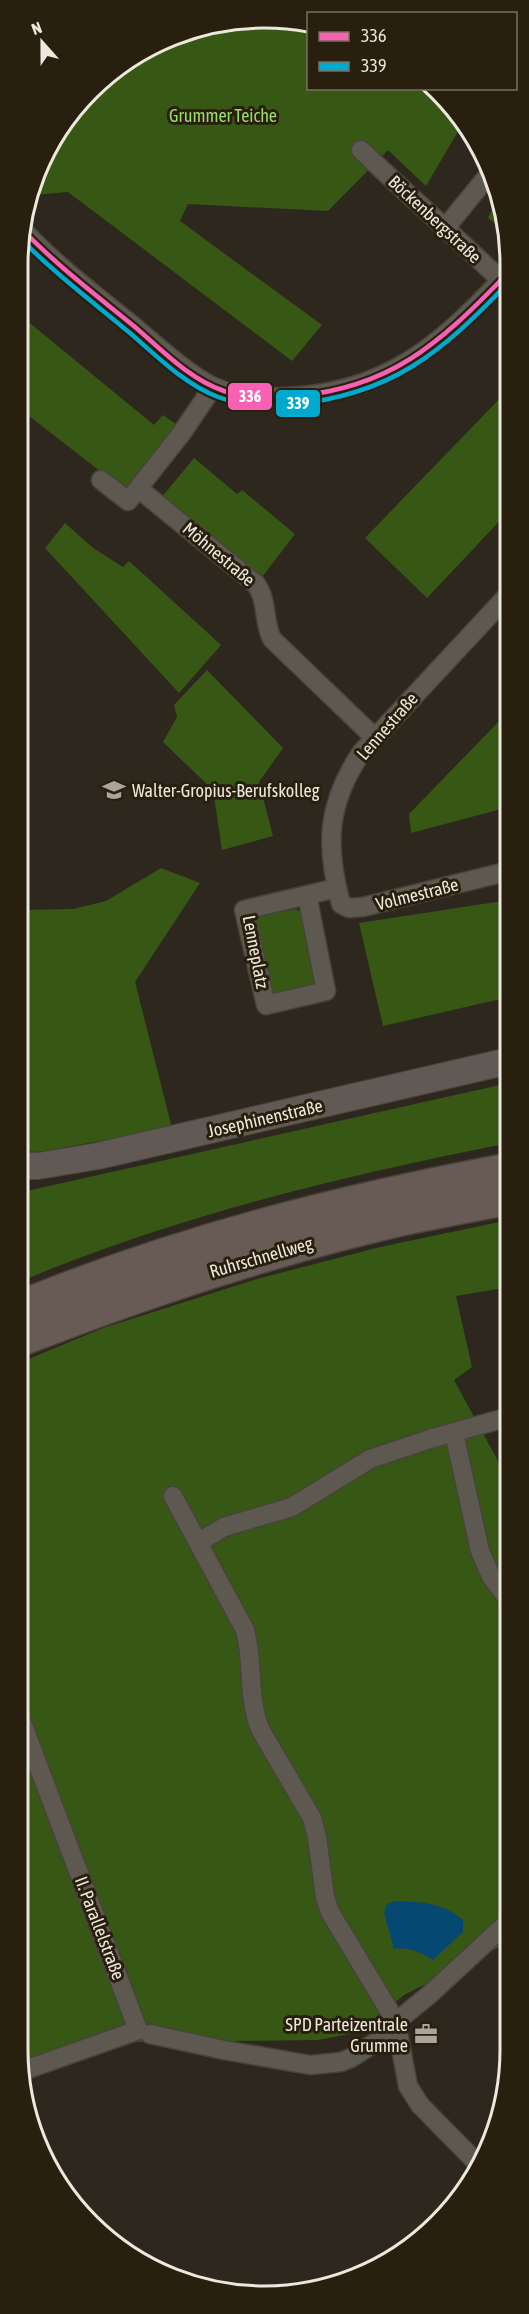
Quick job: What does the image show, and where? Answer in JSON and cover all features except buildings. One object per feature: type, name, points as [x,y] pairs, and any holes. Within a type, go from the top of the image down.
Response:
[{"type":"highway","name":"Ruhrschnellweg","points":[[28,1305],[125,1267],[264,1224],[359,1201],[500,1172]]},
{"type":"highway","name":"Ruhrschnellweg","points":[[28,1337],[115,1303],[232,1264],[397,1220],[500,1200]]},
{"type":"street","name":"Böckenbergstraße","points":[[361,150],[500,279]]},
{"type":"street","points":[[446,227],[485,180]]},
{"type":"street","points":[[31,237],[81,283],[191,372],[213,387],[239,395],[272,398],[305,397],[350,388],[371,381],[434,345],[500,288]]},
{"type":"street","points":[[101,480],[128,501],[213,387]]},
{"type":"street","name":"Möhnestraße","points":[[139,489],[256,584],[264,600],[267,630],[272,639],[374,737]]},
{"type":"street","name":"Lennestraße","points":[[337,888],[331,848],[333,809],[347,774],[374,737],[500,604]]},
{"type":"street","name":"Volmestraße","points":[[337,888],[341,904],[349,908],[363,907],[500,873]]},
{"type":"street","name":"Lenneplatz","points":[[307,895],[326,991],[266,1005],[244,910],[307,895],[337,888]]},
{"type":"street","name":"Josephinenstraße","points":[[28,1166],[98,1156],[500,1063]]},
{"type":"street","points":[[199,1542],[225,1527],[292,1507],[370,1459],[500,1418]]},
{"type":"street","points":[[454,1433],[480,1551],[491,1576],[500,1588]]},
{"type":"street","points":[[173,1496],[245,1630],[249,1650],[253,1710],[260,1729],[312,1818],[317,1837],[325,1897],[330,1912],[396,2022],[408,2086],[420,2105],[473,2159]]},
{"type":"street","name":"II. Parallelstraße","points":[[28,1738],[138,2030],[29,2068]]},
{"type":"street","points":[[150,2034],[310,2065],[331,2064],[351,2058],[384,2037],[396,2022],[500,1930]]},
{"type":"green space","name":"Grummer Teiche","points":[[264,28],[307,32],[307,90],[423,90],[459,130],[426,186],[388,150],[328,211],[188,204],[180,221],[322,325],[292,361],[68,192],[39,194],[46,174],[60,146],[87,109],[133,68],[174,46],[218,33]]},
{"type":"green space","points":[[493,207],[497,225],[488,218]]},
{"type":"green space","points":[[28,322],[154,425],[163,415],[180,427],[127,492],[28,415]]},
{"type":"green space","points":[[500,398],[500,521],[427,598],[365,538]]},
{"type":"green space","points":[[194,458],[237,494],[242,490],[295,534],[262,577],[161,498]]},
{"type":"green space","points":[[65,523],[93,548],[123,567],[129,561],[221,645],[179,693],[45,548]]},
{"type":"green space","points":[[207,670],[283,748],[259,782],[273,836],[222,850],[213,790],[163,742],[177,717],[174,705]]},
{"type":"green space","points":[[500,720],[500,809],[411,833],[409,814]]},
{"type":"green space","points":[[161,868],[200,883],[135,982],[172,1128],[39,1152],[28,1151],[28,910],[73,909],[106,901]]},
{"type":"green space","points":[[500,901],[500,999],[383,1026],[359,923]]},
{"type":"green space","points":[[296,909],[301,912],[316,986],[271,995],[255,920],[260,916]]},
{"type":"green space","points":[[500,1085],[500,1145],[384,1169],[260,1200],[138,1237],[28,1278],[28,1190]]},
{"type":"green space","points":[[500,1222],[500,1289],[456,1296],[472,1367],[454,1380],[497,1459],[500,1469],[500,1947],[404,1995],[359,2032],[318,2040],[136,2042],[31,2078],[28,2050],[28,1359],[103,1328],[257,1279],[380,1247]]},
{"type":"water","points":[[394,1901],[439,1906],[463,1920],[463,1932],[433,1960],[415,1951],[394,1949],[384,1913],[387,1904]]},
{"type":"transit line","name":"336","points":[[30,238],[188,372],[211,386],[233,394],[251,397],[287,397],[329,391],[359,384],[385,373],[433,343],[500,281]]},
{"type":"transit line","name":"339","points":[[29,247],[182,377],[218,397],[246,404],[285,405],[328,399],[359,391],[387,380],[436,350],[460,331],[500,291]]},
{"type":"place","name":"Walter-Gropius-Berufskolleg","points":[[114,790]]},
{"type":"place","name":"SPD Parteizentrale Grumme","points":[[426,2034]]}]
